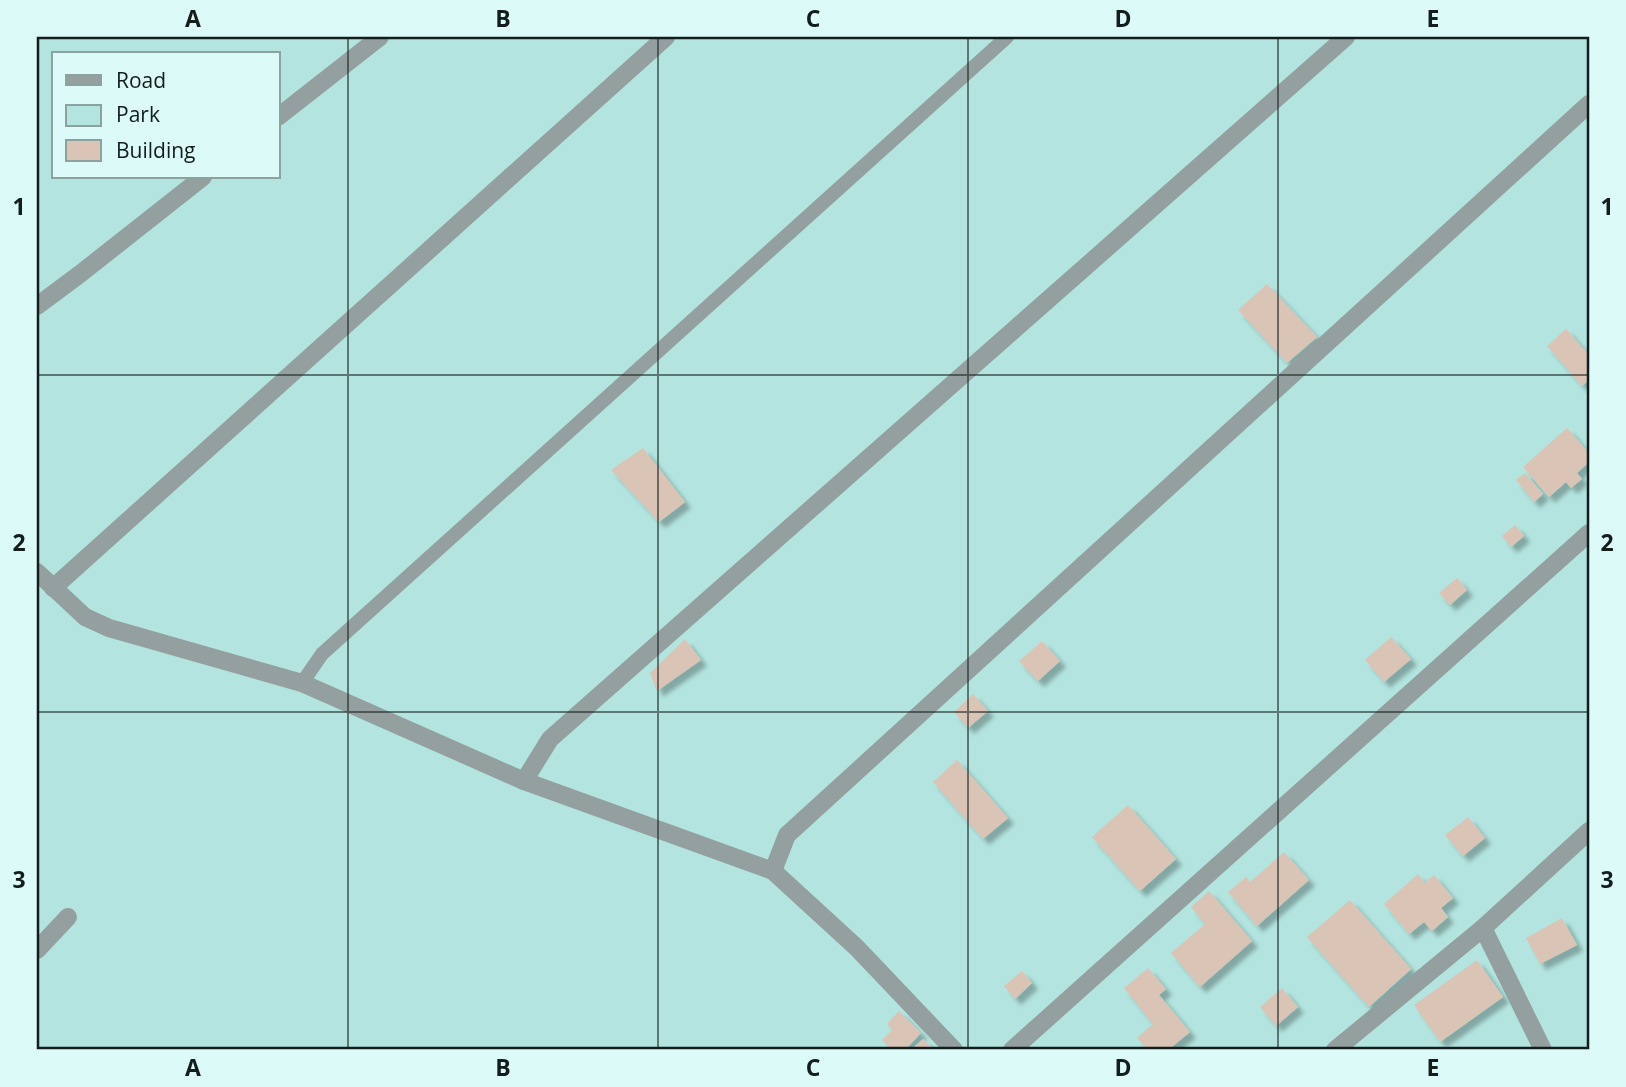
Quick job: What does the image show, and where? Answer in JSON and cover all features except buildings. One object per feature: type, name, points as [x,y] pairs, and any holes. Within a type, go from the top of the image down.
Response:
[{"type":"street","points":[[280,115],[380,37]]},
{"type":"street","points":[[53,588],[666,37]]},
{"type":"street","points":[[524,781],[550,739],[1346,37]]},
{"type":"street","points":[[773,871],[787,835],[1589,104]]},
{"type":"street","points":[[37,306],[202,178]]},
{"type":"street","points":[[1012,1050],[1589,533]]},
{"type":"street","points":[[37,572],[85,617],[109,628],[302,683],[524,781],[773,871],[857,948],[954,1050]]},
{"type":"street","points":[[1335,1050],[1483,928],[1589,831]]},
{"type":"street","points":[[37,950],[68,917]]},
{"type":"street","points":[[1483,928],[1543,1050]]},
{"type":"lane","points":[[302,683],[322,654],[1007,37]]},
{"type":"green space","points":[[37,37],[1589,37],[1589,1050],[37,1050]]}]
